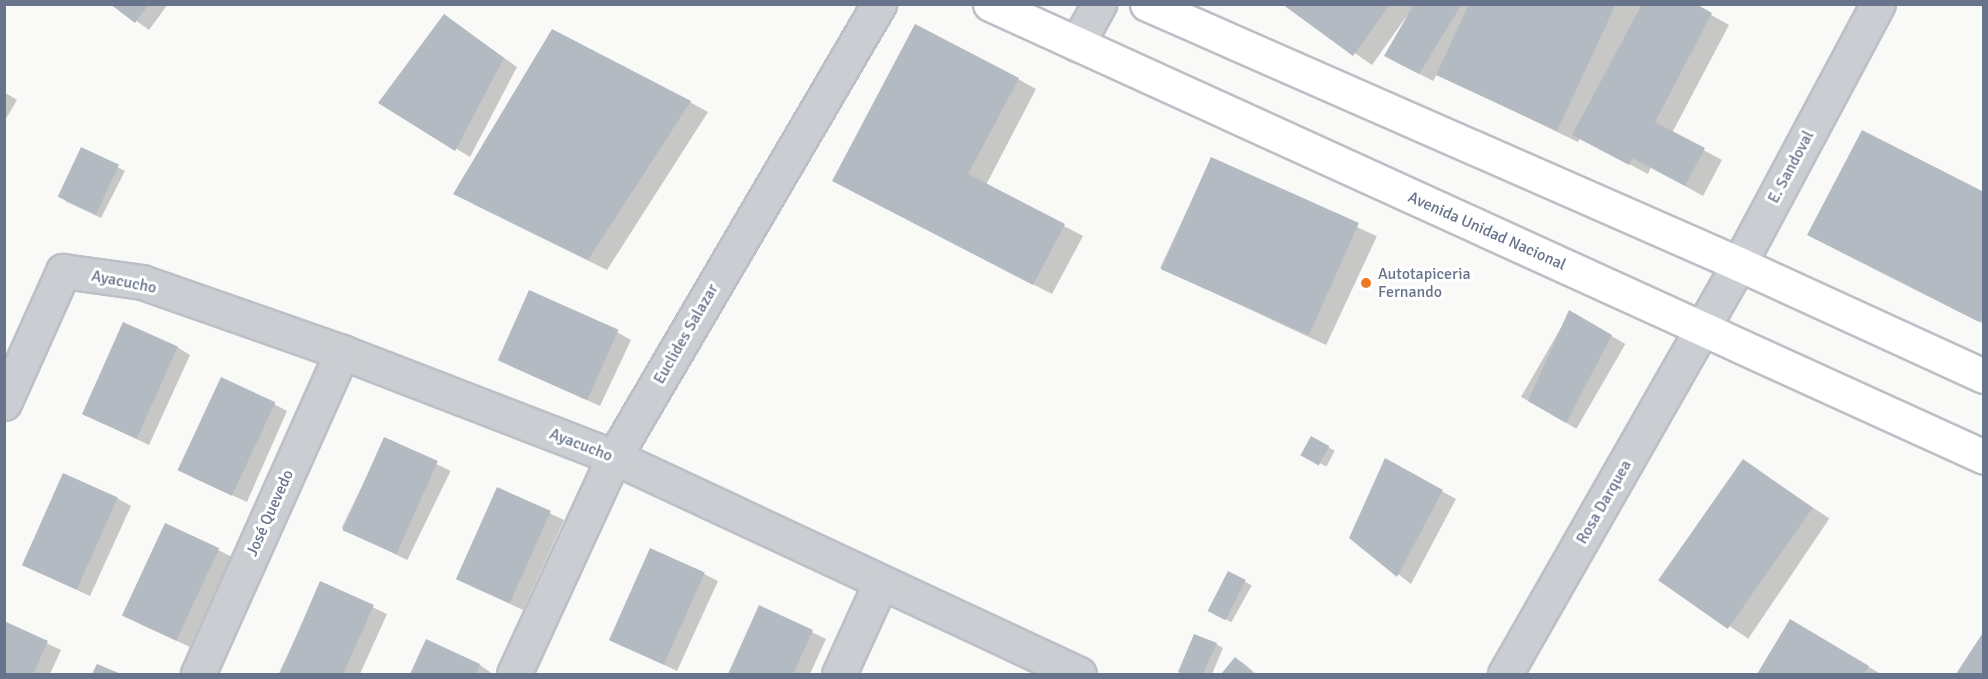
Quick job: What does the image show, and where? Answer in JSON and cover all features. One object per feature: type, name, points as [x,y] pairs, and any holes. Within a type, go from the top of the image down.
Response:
[{"type":"main road","name":"Avenida Unidad Nacional","points":[[990,4],[1983,457]]},
{"type":"main road","points":[[1147,4],[1740,264],[1983,375]]},
{"type":"street","name":"Euclides Salazar","points":[[514,675],[614,458],[879,4]]},
{"type":"street","points":[[1077,44],[1099,4]]},
{"type":"street","name":"E. Sandoval","points":[[1702,328],[1740,264],[1878,4]]},
{"type":"street","name":"Ayacucho","points":[[4,404],[63,271],[142,282],[342,352],[614,458],[1079,675]]},
{"type":"street","name":"Rosa Darquea","points":[[1505,675],[1702,328]]},
{"type":"street","name":"José Quevedo","points":[[198,675],[342,352]]},
{"type":"street","points":[[839,675],[880,584]]},
{"type":"building","points":[[110,4],[149,4],[135,23]]},
{"type":"building","points":[[1282,4],[1390,4],[1353,56]]},
{"type":"building","points":[[1414,4],[1462,4],[1419,74],[1384,56]]},
{"type":"building","points":[[1469,4],[1616,4],[1557,131],[1436,75]]},
{"type":"building","points":[[1642,4],[1696,4],[1712,13],[1655,122],[1705,148],[1685,186],[1632,158],[1629,165],[1572,135]]},
{"type":"building","points":[[444,14],[504,58],[455,151],[378,103]]},
{"type":"building","points":[[915,24],[1019,78],[968,174],[1065,224],[1033,285],[832,181]]},
{"type":"building","points":[[552,29],[691,101],[588,260],[453,194]]},
{"type":"building","points":[[1862,130],[1984,192],[1984,314],[1979,322],[1807,235]]},
{"type":"building","points":[[81,147],[119,165],[96,215],[58,197]]},
{"type":"building","points":[[1211,157],[1359,223],[1309,335],[1161,269]]},
{"type":"building","points":[[529,290],[619,330],[587,400],[498,360]]},
{"type":"building","points":[[1569,310],[1612,335],[1566,423],[1528,401]]},
{"type":"building","points":[[123,322],[178,346],[137,439],[82,414]]},
{"type":"building","points":[[221,377],[275,402],[232,496],[177,470]]},
{"type":"building","points":[[1311,436],[1329,446],[1319,465],[1300,455]]},
{"type":"building","points":[[384,437],[438,461],[396,554],[343,530]]},
{"type":"building","points":[[1385,458],[1443,490],[1397,577],[1349,538]]},
{"type":"building","points":[[1743,459],[1813,508],[1728,629],[1658,580]]},
{"type":"building","points":[[63,473],[118,497],[77,590],[22,565]]},
{"type":"building","points":[[497,487],[551,511],[510,603],[456,579]]},
{"type":"building","points":[[165,523],[219,548],[176,641],[122,615]]},
{"type":"building","points":[[650,548],[705,572],[664,665],[609,640]]},
{"type":"building","points":[[1228,571],[1246,580],[1225,620],[1208,611]]},
{"type":"building","points":[[320,581],[374,605],[343,674],[280,674]]},
{"type":"building","points":[[759,605],[813,630],[793,674],[728,674]]},
{"type":"building","points":[[1790,619],[1869,666],[1865,674],[1757,674]]},
{"type":"building","points":[[4,621],[48,641],[33,674],[4,674]]},
{"type":"building","points":[[1984,631],[1984,674],[1956,674]]},
{"type":"building","points":[[1194,634],[1217,643],[1203,674],[1183,674],[1178,672]]},
{"type":"building","points":[[426,639],[480,664],[476,674],[410,674]]},
{"type":"building","points":[[1235,657],[1252,671],[1249,674],[1221,674]]},
{"type":"building","points":[[97,664],[121,674],[92,674]]},
{"type":"place","name":"Autotapiceria Fernando","points":[[1366,283]]}]
